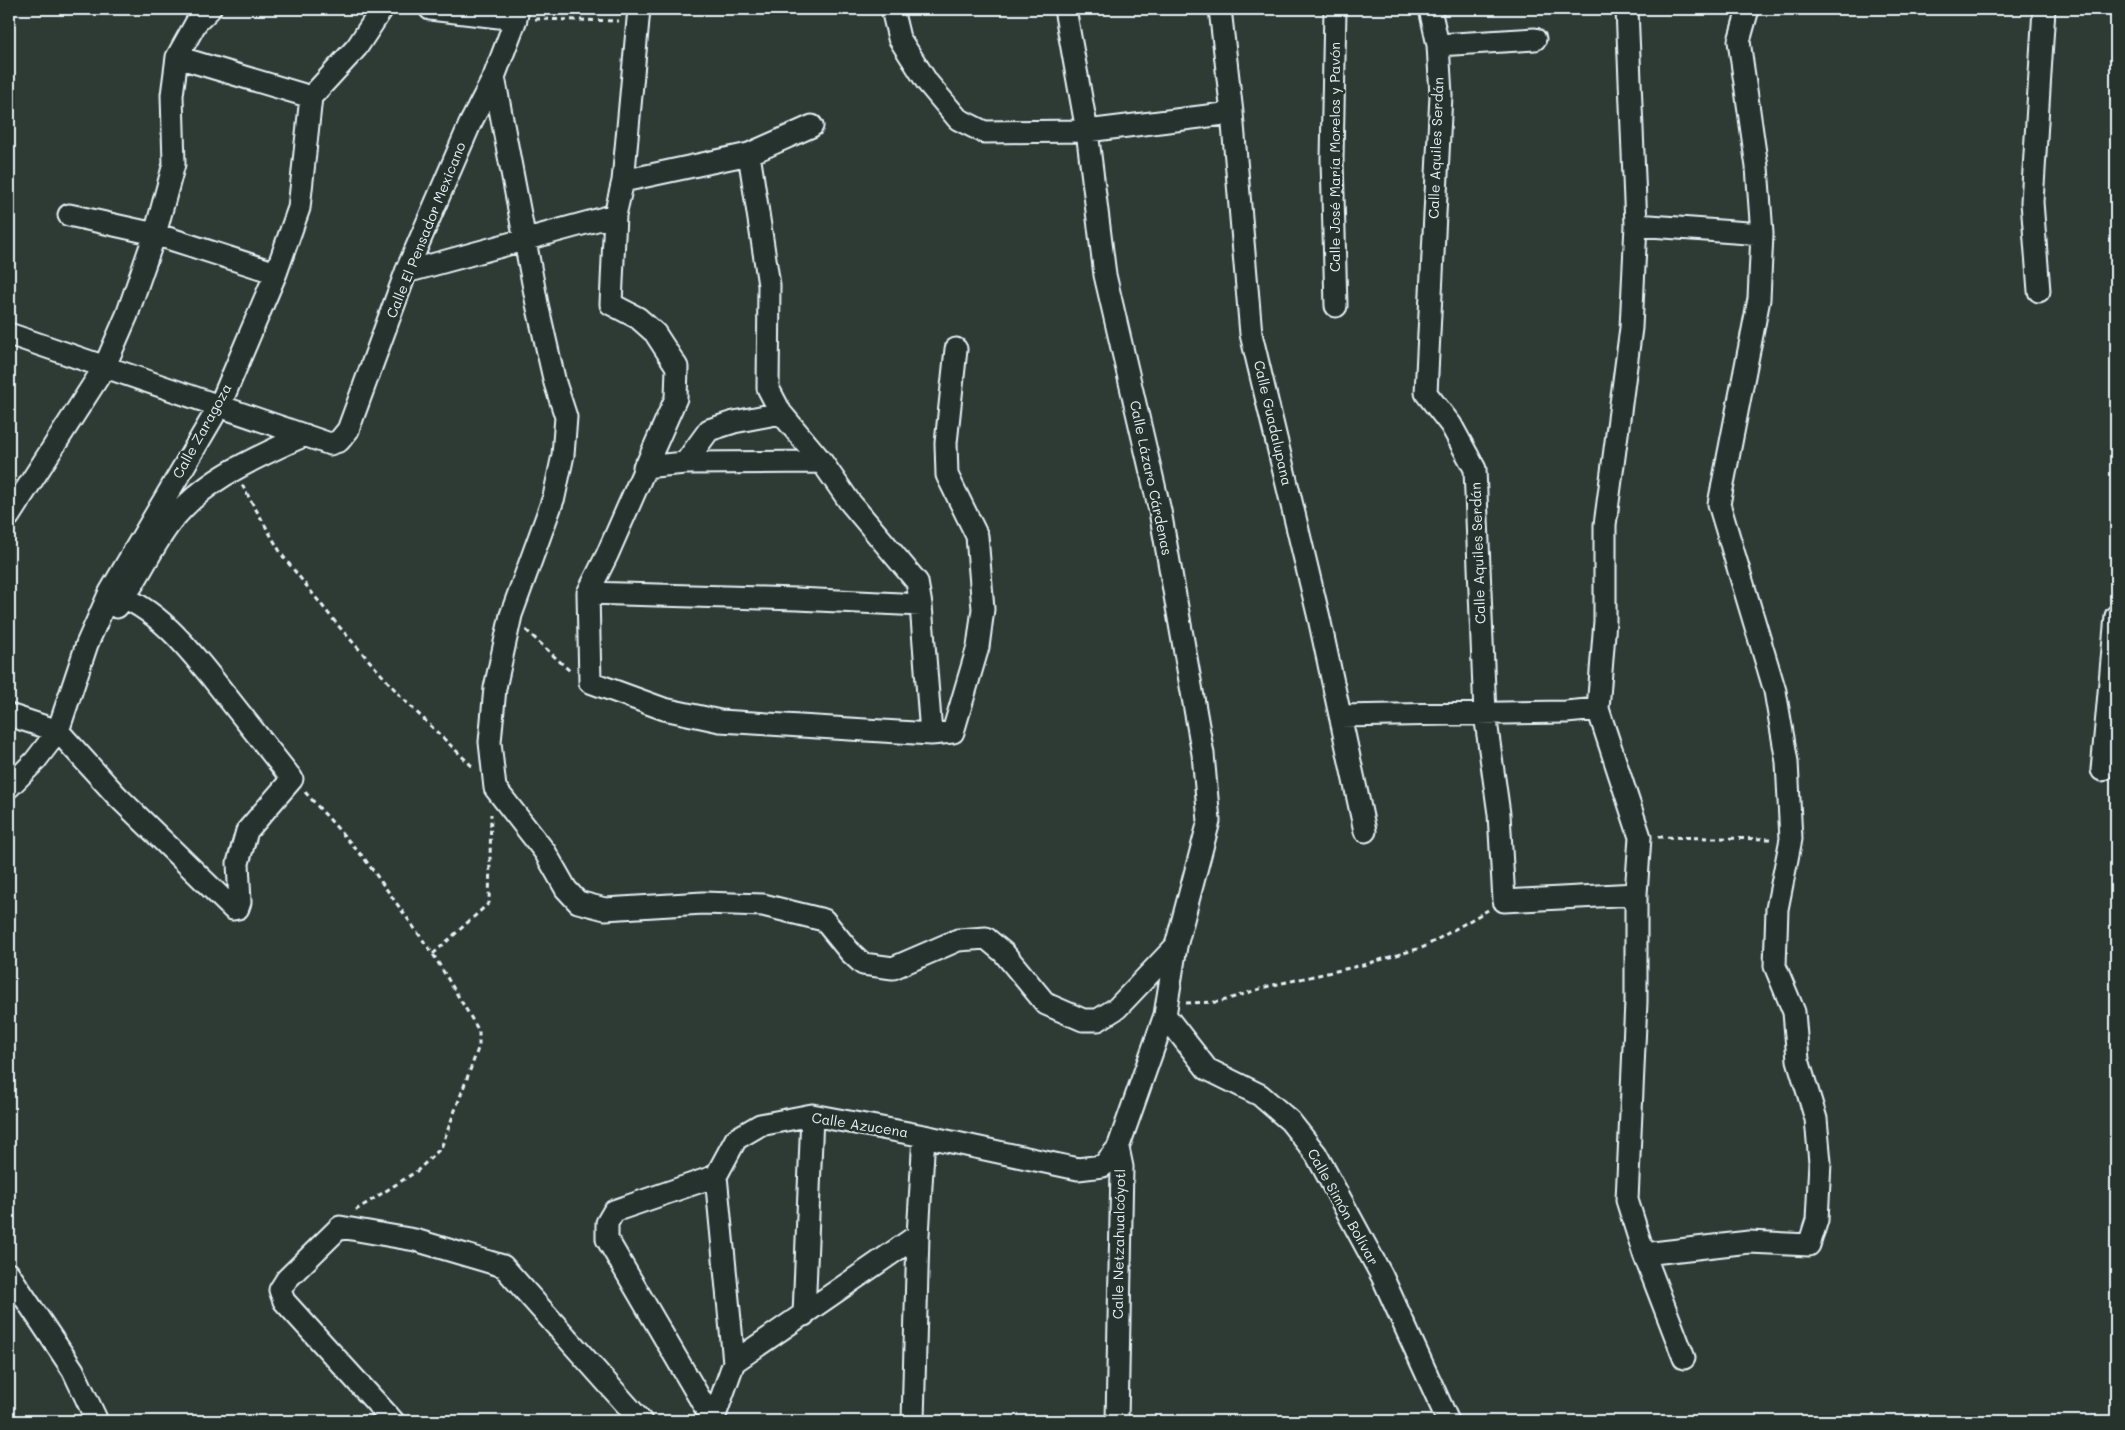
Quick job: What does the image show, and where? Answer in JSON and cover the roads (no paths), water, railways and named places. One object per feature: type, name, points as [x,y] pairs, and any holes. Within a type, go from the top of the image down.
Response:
[{"type":"street","points":[[11,508],[104,368],[127,316],[155,234],[174,164],[172,94],[173,73],[177,57],[196,23],[210,9]]},
{"type":"street","points":[[177,57],[311,97],[357,47],[382,9]]},
{"type":"street","points":[[430,9],[517,14]]},
{"type":"street","points":[[892,9],[899,38],[927,82],[958,119],[984,132],[1087,131],[1232,113]]},
{"type":"street","name":"Calle Lázaro Cárdenas","points":[[1065,9],[1087,131],[1105,275],[1160,511],[1203,754],[1209,821],[1176,946],[1165,1009]]},
{"type":"street","name":"Calle Guadalupana","points":[[1220,9],[1232,113],[1251,334],[1365,831]]},
{"type":"street","name":"Calle José María Morelos y Pavón","points":[[1335,9],[1332,159],[1336,306]]},
{"type":"street","name":"Calle Aquiles Serdán","points":[[1430,9],[1438,45],[1440,95],[1426,393],[1451,425],[1475,469],[1485,714],[1499,814],[1504,902],[1636,894]]},
{"type":"street","points":[[1627,9],[1636,226],[1631,328],[1605,525],[1605,621],[1598,709],[1640,837],[1636,894],[1636,1002],[1627,1200],[1644,1254],[1684,1358]]},
{"type":"street","points":[[1644,1254],[1749,1242],[1810,1245],[1817,1220],[1820,1162],[1816,1119],[1798,1060],[1794,1012],[1775,966],[1777,910],[1790,839],[1787,762],[1775,691],[1719,504],[1759,299],[1762,234],[1757,167],[1739,41],[1748,9]]},
{"type":"street","points":[[2039,291],[2032,202],[2044,9]]},
{"type":"street","name":"Calle El Pensador Mexicano","points":[[305,435],[330,444],[339,441],[348,430],[406,272],[470,124],[494,77],[517,14]]},
{"type":"street","points":[[638,15],[622,181],[615,215],[611,304],[638,318],[655,333],[677,367],[676,398],[588,594],[590,682],[664,709],[720,721],[931,734],[953,732],[978,647],[983,609],[977,536],[947,475],[946,443],[956,349]]},
{"type":"street","points":[[1438,45],[1535,39]]},
{"type":"street","points":[[494,77],[537,304],[555,383],[566,417],[563,456],[554,497],[511,615],[495,688],[490,742],[495,788],[545,852],[566,889],[578,902],[605,909],[703,903],[763,905],[824,920],[850,952],[863,964],[893,968],[958,940],[986,938],[1004,953],[1046,1004],[1083,1020],[1098,1020],[1118,1008],[1176,946]]},
{"type":"street","name":"Calle Zaragoza","points":[[117,594],[220,405],[276,273],[299,208],[311,97]]},
{"type":"street","points":[[622,181],[749,154],[812,126]]},
{"type":"street","points":[[749,154],[769,286],[768,388],[781,414],[822,462],[849,500],[916,582],[921,605],[931,734]]},
{"type":"street","points":[[70,215],[155,234],[276,273]]},
{"type":"street","points":[[406,272],[615,215]]},
{"type":"street","points":[[1636,226],[1762,234]]},
{"type":"street","points":[[9,334],[305,435]]},
{"type":"street","points":[[685,463],[709,430],[734,422],[781,414]]},
{"type":"street","points":[[9,787],[35,761],[58,730],[87,644],[117,594],[171,522],[197,494],[233,470],[305,435]]},
{"type":"street","points":[[644,467],[685,463],[822,462]]},
{"type":"street","points":[[9,714],[58,730],[116,795],[233,910],[238,908],[240,902],[238,863],[247,831],[292,779],[184,644],[162,624],[117,594]]},
{"type":"street","points":[[588,594],[788,598],[921,605]]},
{"type":"street","points":[[2102,770],[2116,616]]},
{"type":"street","points":[[1340,716],[1485,714],[1598,709]]},
{"type":"street","name":"Calle Netzahualcóyotl","points":[[1116,1421],[1122,1167],[1118,1148],[1165,1009]]},
{"type":"street","name":"Calle Simón Bolívar","points":[[1165,1009],[1207,1069],[1260,1095],[1290,1121],[1316,1154],[1382,1276],[1448,1421]]},
{"type":"street","points":[[804,1315],[812,1115]]},
{"type":"street","name":"Calle Azucena","points":[[716,1176],[736,1139],[760,1124],[812,1115],[924,1136],[1078,1169],[1103,1166],[1118,1148]]},
{"type":"street","points":[[914,1421],[918,1235],[924,1136]]},
{"type":"street","points":[[716,1176],[734,1362],[713,1421],[608,1239],[607,1223],[614,1211],[716,1176]]},
{"type":"street","points":[[393,1421],[284,1301],[280,1290],[287,1279],[340,1227],[415,1240],[503,1266],[642,1421]]},
{"type":"street","points":[[734,1362],[918,1235]]},
{"type":"street","points":[[9,1274],[73,1370],[97,1421]]}]
